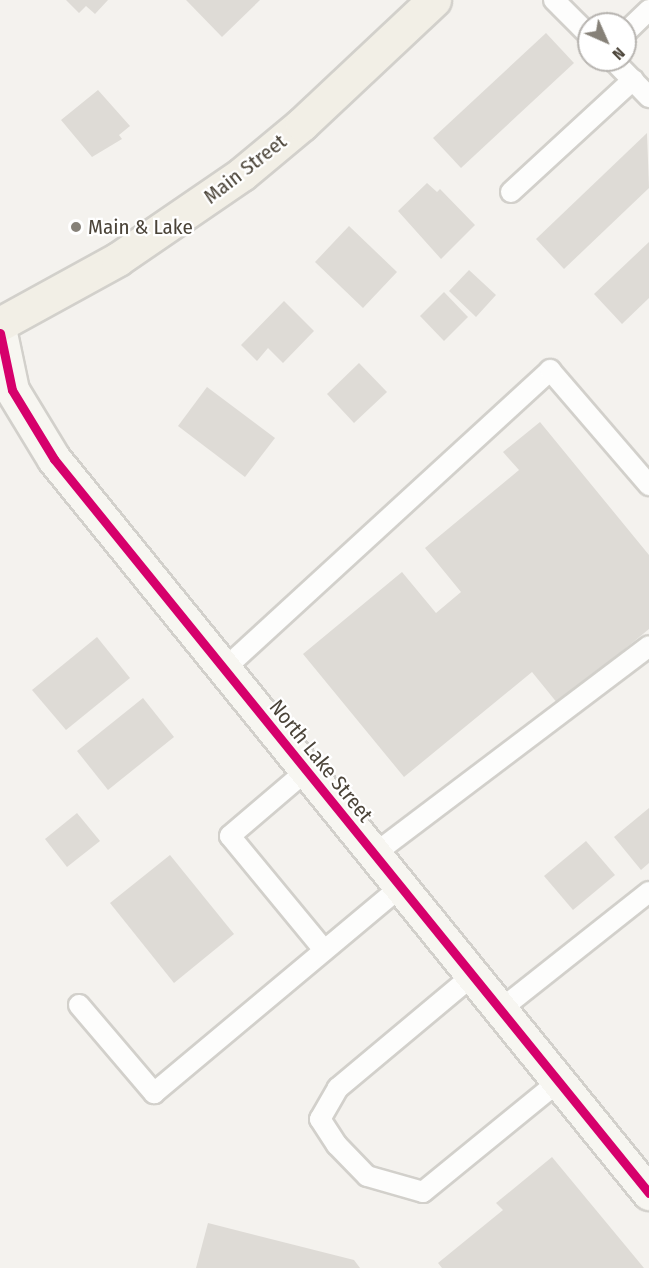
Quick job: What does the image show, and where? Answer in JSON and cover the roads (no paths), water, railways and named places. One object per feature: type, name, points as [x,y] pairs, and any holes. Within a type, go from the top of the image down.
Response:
[{"type":"main road","name":"Main Street","points":[[0,324],[118,259],[242,174],[302,124],[434,0]]},
{"type":"main road","name":"North Lake Street","points":[[0,333],[12,390],[32,427],[223,669],[558,1082],[644,1175]]},
{"type":"lane","points":[[554,0],[577,23]]},
{"type":"lane","points":[[637,22],[649,10]]},
{"type":"lane","points":[[625,72],[649,96]]},
{"type":"lane","points":[[511,192],[633,80]]},
{"type":"lane","points":[[223,669],[550,370],[649,484]]},
{"type":"lane","points":[[374,855],[649,646]]},
{"type":"lane","points":[[306,771],[230,836],[324,950]]},
{"type":"lane","points":[[80,1005],[154,1092],[400,886]]},
{"type":"lane","points":[[500,1010],[649,892]]},
{"type":"lane","points":[[472,976],[338,1088],[320,1119],[337,1145],[367,1176],[423,1192],[558,1082]]},
{"type":"place","name":"Main & Lake","points":[[76,227]]}]
